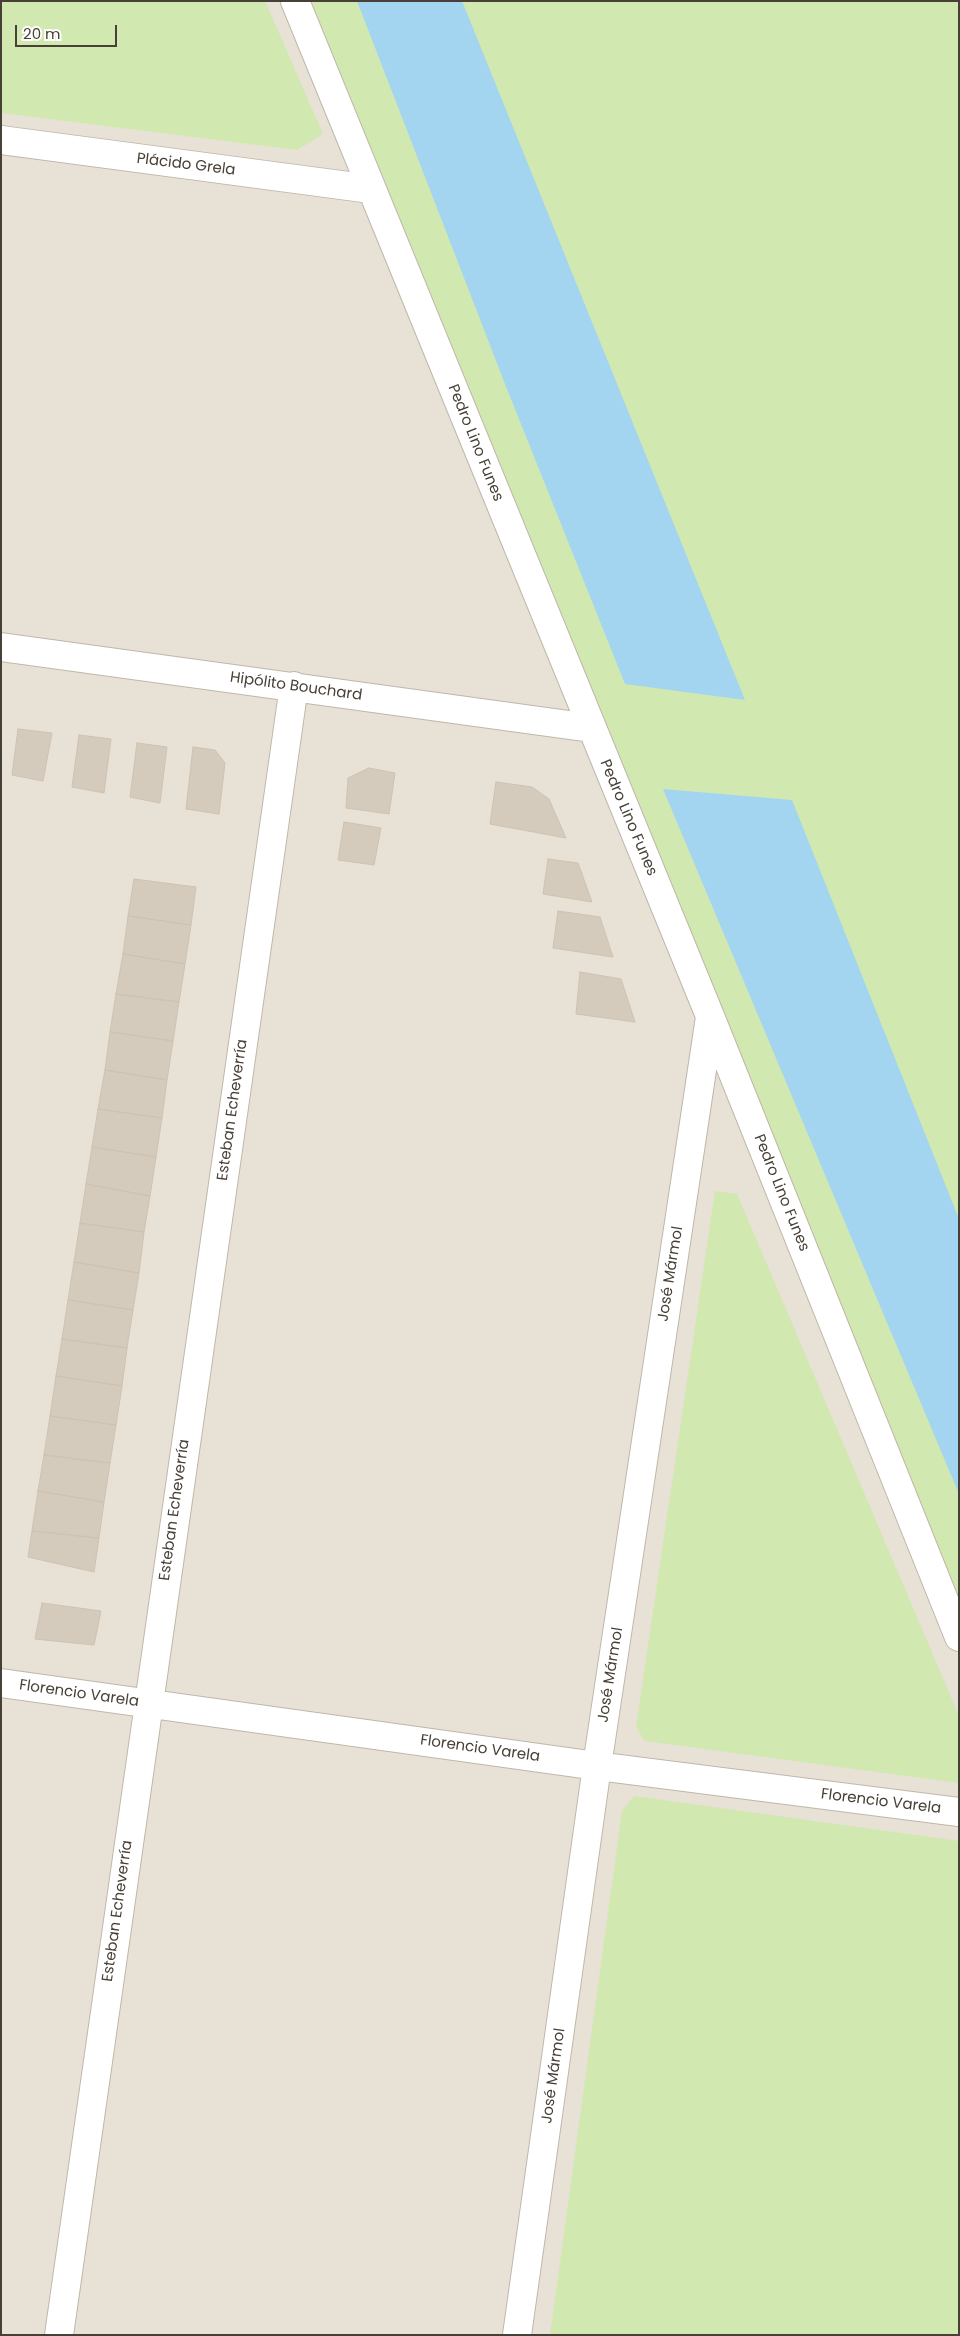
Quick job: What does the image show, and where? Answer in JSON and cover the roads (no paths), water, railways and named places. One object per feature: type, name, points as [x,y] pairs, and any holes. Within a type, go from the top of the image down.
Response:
[{"type":"street","name":"Pedro Lino Funes","points":[[295,1],[710,1016],[959,1637]]},
{"type":"street","name":"Plácido Grela","points":[[1,140],[371,189]]},
{"type":"street","name":"Hipólito Bouchard","points":[[1,647],[591,728]]},
{"type":"street","name":"Esteban Echeverría","points":[[59,2335],[147,1704],[294,686]]},
{"type":"street","name":"José Mármol","points":[[517,2335],[597,1766],[710,1016]]},
{"type":"street","name":"Florencio Varela","points":[[1,1684],[597,1766],[959,1812]]},
{"type":"water","points":[[357,1],[462,1],[745,700],[625,684],[505,384]]},
{"type":"water","points":[[663,789],[792,800],[959,1219],[959,1494]]}]
